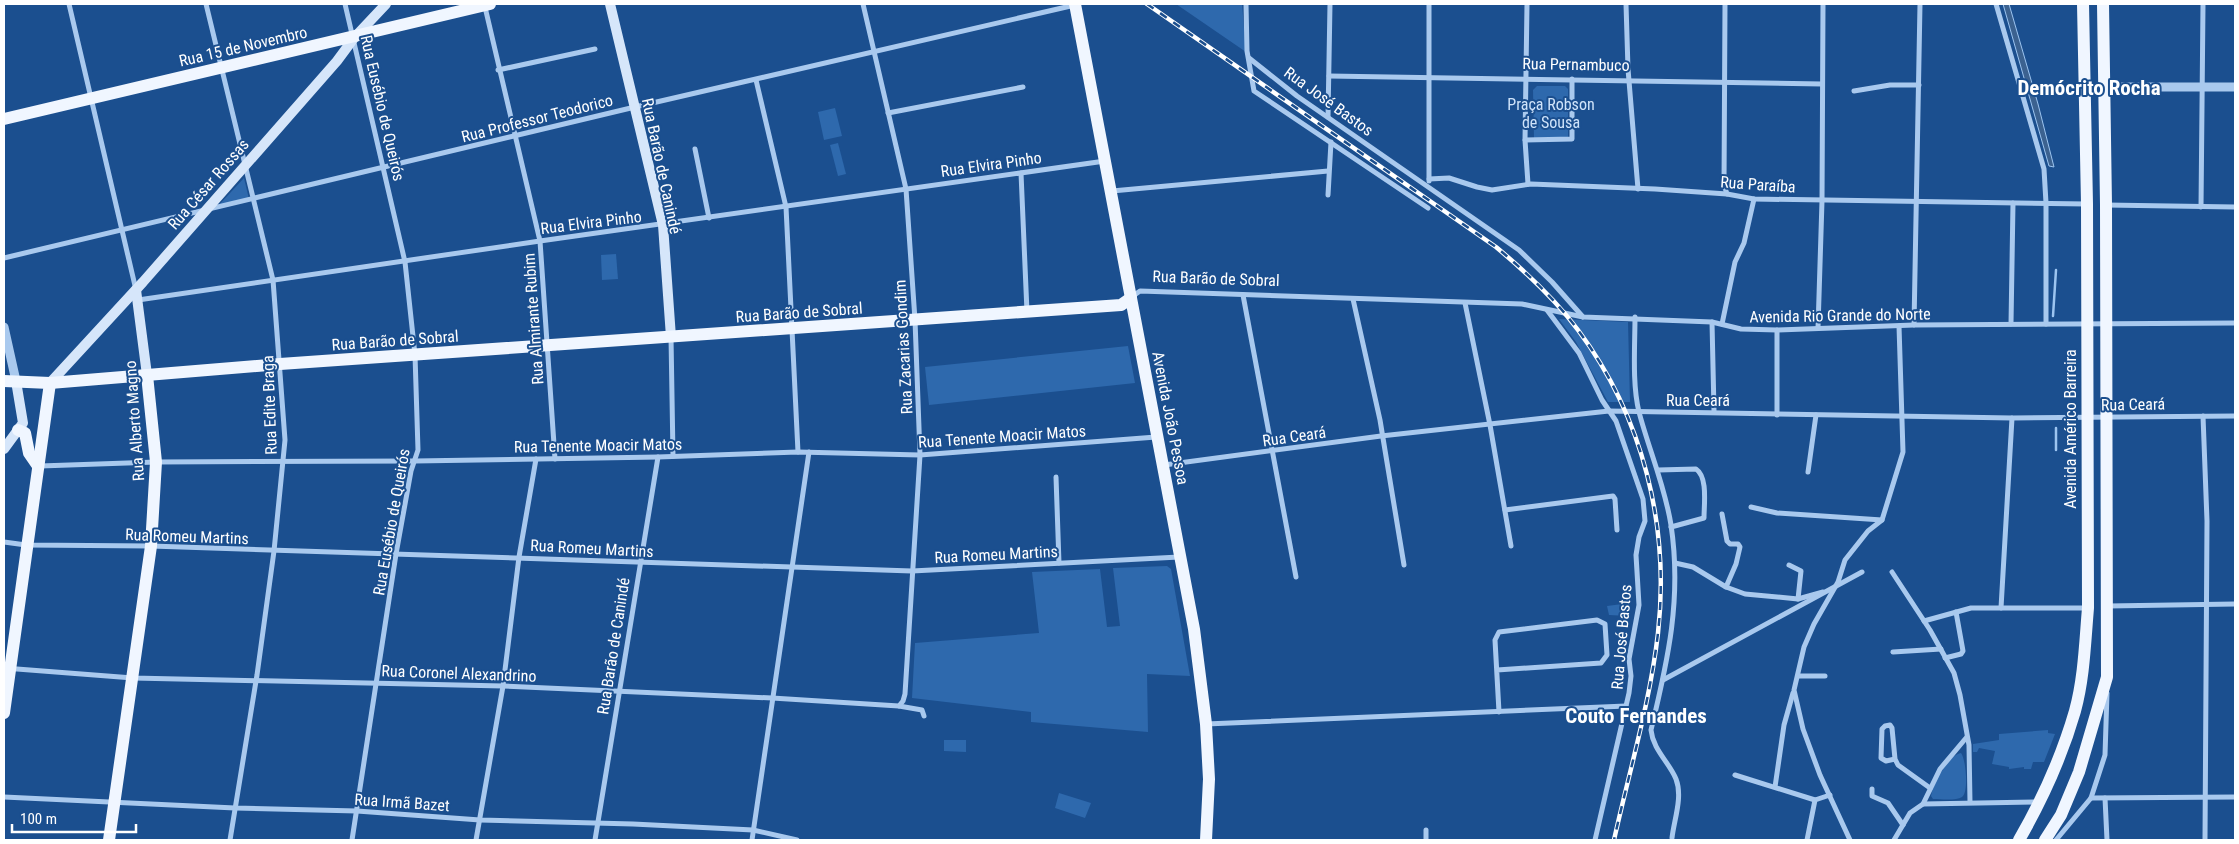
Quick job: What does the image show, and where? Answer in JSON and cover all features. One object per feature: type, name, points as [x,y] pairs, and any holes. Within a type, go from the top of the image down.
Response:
[{"type":"main road","name":"Rua César Rossas","points":[[50,383],[136,290],[337,61],[354,38],[386,4]]},
{"type":"main road","name":"Rua 15 de Novembro","points":[[4,119],[354,38],[486,4]]},
{"type":"main road","name":"Rua Barão de Canindé","points":[[610,4],[663,225],[671,337]]},
{"type":"main road","name":"Avenida João Pessoa","points":[[1076,4],[1194,629],[1206,724],[1209,779],[1206,840]]},
{"type":"main road","name":"Avenida Américo Barreira","points":[[2018,840],[2041,802],[2075,710],[2083,666],[2088,608],[2087,204],[2083,4]]},
{"type":"main road","points":[[2045,840],[2061,815],[2080,772],[2107,677],[2106,205],[2103,4]]},
{"type":"main road","name":"Rua Alberto Magno","points":[[109,840],[151,546],[156,462],[136,290]]},
{"type":"main road","name":"Rua Barão de Sobral","points":[[10,381],[50,383],[280,364],[1027,312],[1120,305],[1131,298]]},
{"type":"main road","points":[[10,381],[20,427],[25,433],[29,453],[38,466]]},
{"type":"main road","points":[[4,713],[7,669],[50,383]]},
{"type":"main road","points":[[4,449],[20,427]]},
{"type":"street","name":"Rua Alberto Magno","points":[[68,4],[136,290]]},
{"type":"street","name":"Rua Edite Braga","points":[[206,4],[246,163],[272,280],[286,440],[274,551],[256,682],[230,840]]},
{"type":"street","name":"Rua Eusébio de Queirós","points":[[345,4],[405,262],[415,355],[418,450],[411,471],[396,554],[352,840]]},
{"type":"street","name":"Rua Almirante Rubim","points":[[486,4],[498,70],[540,241],[555,458]]},
{"type":"street","name":"Rua Zacarias Gondim","points":[[863,4],[906,189],[916,320],[920,455],[906,694],[899,706]]},
{"type":"street","name":"Rua Professor Teodorico","points":[[4,258],[1076,4]]},
{"type":"street","points":[[1246,4],[1249,58]]},
{"type":"street","points":[[1328,117],[1330,4]]},
{"type":"street","points":[[1429,4],[1429,186]]},
{"type":"street","points":[[1527,4],[1528,79],[1525,140],[1528,184]]},
{"type":"street","points":[[1626,4],[1629,80],[1638,189]]},
{"type":"street","points":[[1725,4],[1724,185],[1727,194]]},
{"type":"street","points":[[1818,328],[1822,201],[1823,4]]},
{"type":"street","points":[[1914,325],[1920,4]]},
{"type":"street","points":[[1996,4],[2042,162],[2046,203],[2046,324]]},
{"type":"street","points":[[2201,207],[2203,4]]},
{"type":"street","points":[[498,70],[595,49]]},
{"type":"street","name":"Rua José Bastos","points":[[1249,58],[1297,96],[1519,250],[1552,282],[1583,317]]},
{"type":"street","name":"Rua José Bastos","points":[[1249,58],[1254,91],[1428,208]]},
{"type":"street","name":"Rua Pernambuco","points":[[1329,76],[1822,84]]},
{"type":"street","points":[[1525,140],[1572,139],[1572,79]]},
{"type":"street","points":[[756,80],[786,206],[798,452]]},
{"type":"street","points":[[1854,91],[1890,85],[1919,85]]},
{"type":"street","points":[[888,113],[1023,87]]},
{"type":"street","points":[[2103,87],[2235,87]]},
{"type":"street","points":[[1328,196],[1331,142]]},
{"type":"street","points":[[695,150],[709,218]]},
{"type":"street","name":"Rua Elvira Pinho","points":[[138,300],[1106,160]]},
{"type":"street","points":[[1112,191],[1328,170]]},
{"type":"street","points":[[1021,173],[1027,312]]},
{"type":"street","name":"Rua Paraíba","points":[[1429,178],[1449,178],[1492,190],[1528,184],[1727,194],[1754,199],[2087,204]]},
{"type":"street","points":[[1722,324],[1735,262],[1744,243],[1754,199]]},
{"type":"street","points":[[2011,324],[2014,203]]},
{"type":"street","points":[[2106,205],[2235,208]]},
{"type":"street","name":"Rua Barão de Sobral","points":[[1131,298],[1140,291],[1522,304],[1546,310]]},
{"type":"street","points":[[1243,295],[1296,577]]},
{"type":"street","points":[[1353,299],[1380,420],[1381,436],[1404,565]]},
{"type":"street","points":[[1465,303],[1490,425],[1511,546]]},
{"type":"street","name":"Rua José Bastos","points":[[1546,310],[1579,353],[1621,433],[1638,483],[1645,512],[1645,521],[1636,547],[1639,605],[1629,659],[1631,676],[1626,706],[1595,840]]},
{"type":"street","name":"Avenida Rio Grande do Norte","points":[[1546,310],[1583,317],[1635,317],[1712,322],[1741,329],[1777,330],[1914,325],[2235,323]]},
{"type":"street","points":[[1635,317],[1637,401],[1658,470],[1671,527],[1675,563],[1672,638],[1651,730],[1654,745],[1670,768],[1678,787],[1679,797],[1672,838]]},
{"type":"street","points":[[1712,322],[1714,411]]},
{"type":"street","points":[[1775,786],[1784,725],[1804,647],[1834,588],[1845,560],[1868,531],[1882,520],[1904,452],[1899,326]]},
{"type":"street","points":[[4,327],[10,381]]},
{"type":"street","points":[[1777,330],[1777,415]]},
{"type":"street","name":"Rua Barão de Canindé","points":[[671,337],[674,456]]},
{"type":"street","name":"Rua Ceará","points":[[1164,465],[1274,452],[1381,436],[1609,411],[1640,413],[1714,411],[1777,415],[2012,418],[2235,416]]},
{"type":"street","points":[[1808,472],[1816,415]]},
{"type":"street","points":[[2203,416],[2207,604],[2205,840]]},
{"type":"street","points":[[2001,608],[2012,418]]},
{"type":"street","name":"Rua Tenente Moacir Matos","points":[[38,466],[156,462],[415,461],[658,457],[798,452],[920,455],[1159,437]]},
{"type":"street","points":[[752,840],[809,452]]},
{"type":"street","name":"Rua Barão de Canindé","points":[[595,840],[621,692],[658,457]]},
{"type":"street","points":[[476,840],[503,686],[519,557],[536,459]]},
{"type":"street","points":[[1658,470],[1691,468],[1698,470],[1703,480],[1704,518],[1671,527]]},
{"type":"street","points":[[1056,477],[1059,562]]},
{"type":"street","points":[[1505,510],[1612,496],[1614,499],[1617,530]]},
{"type":"street","points":[[1751,507],[1777,513],[1882,520]]},
{"type":"street","points":[[1722,514],[1727,541],[1730,544],[1738,544],[1740,548],[1736,564],[1726,587]]},
{"type":"street","name":"Rua Romeu Martins","points":[[4,542],[26,545],[151,546],[912,571],[1180,557]]},
{"type":"street","points":[[1675,563],[1693,567],[1726,587],[1759,596],[1798,599],[1827,592]]},
{"type":"street","points":[[1789,565],[1802,571],[1798,599]]},
{"type":"street","points":[[1663,680],[1862,572]]},
{"type":"street","points":[[1892,572],[1941,649],[1958,688],[1969,752],[1970,802]]},
{"type":"street","points":[[2107,606],[2235,604]]},
{"type":"street","points":[[1924,621],[1971,608],[2088,608]]},
{"type":"street","points":[[1946,658],[1961,654],[1963,651],[1956,612]]},
{"type":"street","points":[[1497,670],[1601,663],[1607,655],[1605,624],[1597,620],[1499,632],[1495,640],[1499,712]]},
{"type":"street","points":[[1893,652],[1941,649]]},
{"type":"street","name":"Rua Coronel Alexandrino","points":[[7,669],[133,678],[256,682],[377,682],[772,698],[899,706],[922,710],[924,716]]},
{"type":"street","points":[[1798,676],[1825,676]]},
{"type":"street","points":[[2056,840],[2091,798],[2105,755],[2107,677]]},
{"type":"street","points":[[1794,690],[1803,729],[1850,840]]},
{"type":"street","points":[[1206,724],[1626,706]]},
{"type":"street","points":[[1534,710],[1535,717]]},
{"type":"street","points":[[1895,759],[1886,761],[1881,758],[1882,729],[1885,726],[1892,728],[1895,759],[1898,765],[1930,788]]},
{"type":"street","points":[[1897,839],[1910,813],[1923,804],[1940,769],[1966,738]]},
{"type":"street","points":[[1736,775],[1815,800],[1830,795]]},
{"type":"street","points":[[1872,789],[1872,796],[1888,803],[1903,825]]},
{"type":"street","name":"Rua Irmã Bazet","points":[[4,797],[235,808],[357,810],[480,820],[754,830],[797,840]]},
{"type":"street","points":[[2091,798],[2235,797]]},
{"type":"street","points":[[2105,798],[2106,840]]},
{"type":"street","points":[[1807,840],[1815,800]]},
{"type":"street","points":[[1923,804],[2041,802]]},
{"type":"street","points":[[1426,830],[1426,840]]},
{"type":"green space","points":[[1176,4],[1242,4],[1246,52]]},
{"type":"green space","name":"Praça Robson de Sousa","points":[[1537,86],[1565,86],[1568,89],[1568,137],[1534,138],[1533,90]]},
{"type":"green space","points":[[835,108],[842,136],[824,140],[818,112]]},
{"type":"green space","points":[[838,143],[846,174],[838,176],[830,145]]},
{"type":"green space","points":[[244,178],[249,199],[217,207]]},
{"type":"green space","points":[[616,254],[618,279],[602,280],[601,255]]},
{"type":"green space","points":[[1559,319],[1628,322],[1630,402],[1608,402],[1576,342]]},
{"type":"green space","points":[[1128,346],[1135,383],[929,405],[925,367]]},
{"type":"green space","points":[[1167,566],[1171,569],[1190,676],[1147,674],[1148,732],[1031,722],[1031,712],[912,698],[915,643],[1039,633],[1032,572],[1100,569],[1107,627],[1120,626],[1113,568]]},
{"type":"green space","points":[[1630,603],[1628,616],[1609,615],[1607,606]]},
{"type":"green space","points":[[2048,730],[2048,733],[2055,734],[2044,762],[2033,762],[2031,769],[2024,769],[2024,767],[2009,769],[2009,767],[1992,764],[1995,751],[1979,748],[1977,752],[1973,752],[1973,744],[1999,740],[1999,734]]},
{"type":"green space","points":[[944,740],[966,740],[966,752],[944,751]]},
{"type":"green space","points":[[1961,753],[1966,776],[1964,794],[1956,799],[1933,799],[1931,796],[1932,791],[1946,764]]},
{"type":"green space","points":[[1059,793],[1091,803],[1085,818],[1055,808]]},
{"type":"shaded area","points":[[2003,4],[2009,4],[2054,167],[2049,166]]},
{"type":"waterway","points":[[2053,316],[2056,270]]},
{"type":"waterway","points":[[2056,428],[2056,450]]},
{"type":"railway","points":[[1147,4],[1496,247],[1560,307],[1601,364],[1620,399],[1635,436],[1647,474],[1655,513],[1660,553],[1661,593],[1658,633],[1650,685],[1614,840]]},
{"type":"district","name":"Demócrito Rocha","points":[[2089,88]]},
{"type":"district","name":"Couto Fernandes","points":[[1636,716]]}]
